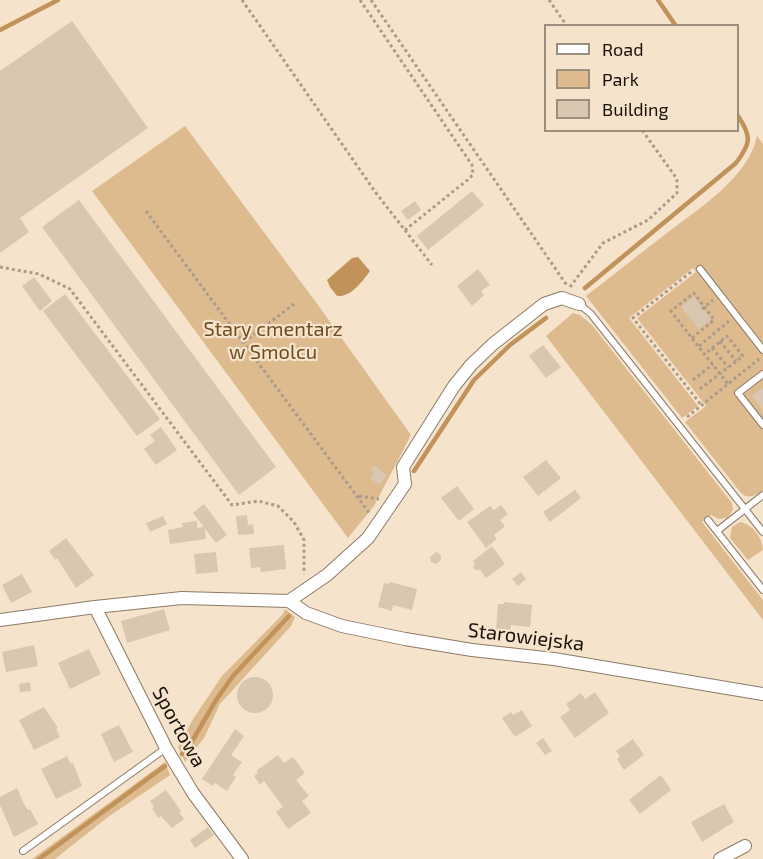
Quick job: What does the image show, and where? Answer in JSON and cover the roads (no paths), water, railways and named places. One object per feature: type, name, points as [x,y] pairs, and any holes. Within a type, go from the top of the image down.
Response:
[{"type":"street","points":[[289,601],[334,568],[368,538],[405,484],[403,467],[454,386],[471,365],[493,344],[544,304],[562,298],[579,304]]},
{"type":"street","name":"Starowiejska","points":[[0,620],[182,598],[289,601],[306,613],[342,626],[405,639],[564,661],[763,694]]},
{"type":"street","name":"Sportowa","points":[[95,607],[166,748],[194,793],[242,859]]},
{"type":"street","points":[[720,859],[745,846]]},
{"type":"lane","points":[[697,271],[763,350]]},
{"type":"lane","points":[[579,304],[591,314],[763,532]]},
{"type":"lane","points":[[763,374],[738,393],[763,425]]},
{"type":"lane","points":[[717,531],[763,495]]},
{"type":"lane","points":[[708,520],[763,590]]},
{"type":"lane","points":[[23,851],[166,748]]},
{"type":"waterway","points":[[0,30],[58,0]]},
{"type":"waterway","points":[[658,0],[675,24]]},
{"type":"waterway","points":[[585,288],[736,163],[745,150],[748,140],[746,129],[739,118]]},
{"type":"waterway","points":[[414,471],[474,380],[510,345],[546,318]]},
{"type":"waterway","points":[[182,754],[187,750],[233,676],[289,616]]},
{"type":"waterway","points":[[39,859],[165,766]]},
{"type":"park label","name":"Stary cmentarz w Smolcu","points":[[273,340]]}]
